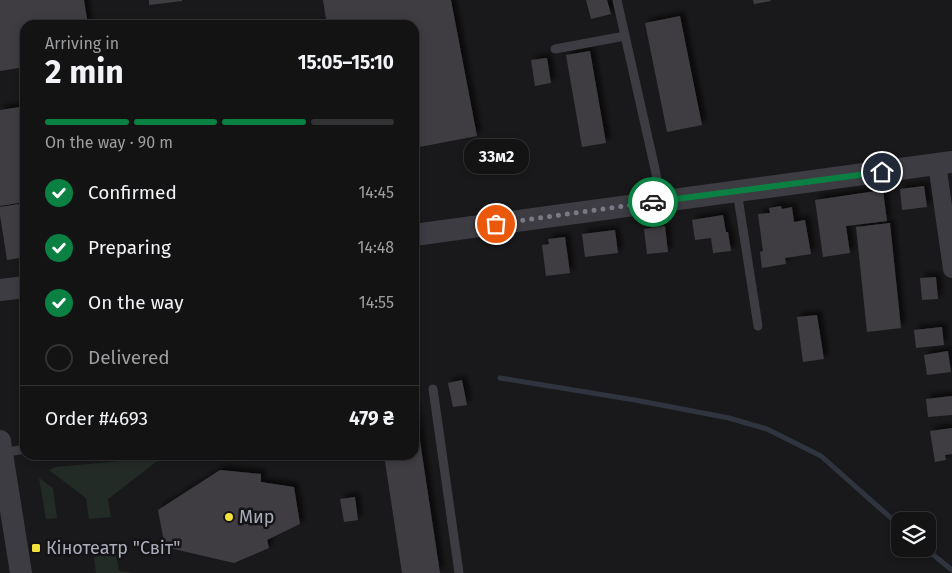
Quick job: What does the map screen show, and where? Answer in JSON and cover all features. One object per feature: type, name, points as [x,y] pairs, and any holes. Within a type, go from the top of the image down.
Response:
[{"type":"street","points":[[419,234],[944,163],[952,269]]},
{"type":"street","points":[[0,290],[20,288]]},
{"type":"street","points":[[2,460],[5,501],[21,573]]},
{"type":"lane","points":[[617,0],[661,201]]},
{"type":"lane","points":[[554,49],[625,36]]},
{"type":"lane","points":[[737,191],[758,326]]},
{"type":"lane","points":[[434,389],[459,573]]},
{"type":"lane","points":[[2,460],[20,452]]},
{"type":"shaded area","points":[[131,460],[164,460],[156,462],[108,499],[111,517],[89,519],[86,498],[49,470],[56,467]]},
{"type":"shaded area","points":[[39,478],[53,488],[57,518],[46,519]]},
{"type":"shaded area","points":[[116,554],[119,571],[134,573],[96,573],[94,557]]},
{"type":"building","points":[[0,0],[84,0],[87,20],[20,20],[20,68],[0,71]]},
{"type":"building","points":[[149,0],[182,0],[182,1],[149,5]]},
{"type":"building","points":[[323,0],[451,0],[477,136],[419,147],[419,20],[326,20]]},
{"type":"building","points":[[586,0],[607,0],[611,14],[591,19]]},
{"type":"building","points":[[753,0],[770,0],[771,1],[754,4]]},
{"type":"building","points":[[680,16],[702,125],[667,132],[645,23]]},
{"type":"building","points":[[590,51],[606,143],[582,147],[566,55]]},
{"type":"building","points":[[547,58],[551,83],[535,86],[531,60]]},
{"type":"building","points":[[20,107],[20,203],[0,206],[0,110]]},
{"type":"building","points":[[924,186],[927,207],[902,210],[900,189]]},
{"type":"building","points":[[883,190],[887,221],[846,226],[850,253],[823,257],[815,200]]},
{"type":"building","points":[[20,204],[20,258],[7,260],[0,207]]},
{"type":"building","points":[[781,206],[782,209],[792,207],[794,222],[805,220],[811,254],[785,258],[786,264],[762,268],[760,252],[763,251],[758,214],[770,213],[769,208]]},
{"type":"building","points":[[723,215],[731,251],[713,253],[711,238],[695,240],[692,220]]},
{"type":"building","points":[[890,223],[901,328],[867,332],[856,227]]},
{"type":"building","points":[[665,226],[668,252],[647,254],[644,229]]},
{"type":"building","points":[[615,230],[618,253],[585,257],[582,234]]},
{"type":"building","points":[[565,237],[570,273],[546,276],[542,245],[549,244],[548,239]]},
{"type":"building","points":[[936,277],[938,299],[922,300],[920,278]]},
{"type":"building","points":[[817,315],[824,359],[803,362],[797,317]]},
{"type":"building","points":[[942,327],[944,345],[916,348],[914,330]]},
{"type":"building","points":[[948,351],[951,372],[927,375],[924,355]]},
{"type":"building","points":[[462,380],[467,405],[453,407],[448,383]]},
{"type":"building","points":[[952,396],[952,415],[928,417],[926,399]]},
{"type":"building","points":[[952,428],[952,454],[945,455],[946,460],[935,462],[930,431]]},
{"type":"building","points":[[419,434],[440,573],[402,573],[385,460],[419,460]]},
{"type":"building","name":"Мир","points":[[220,470],[261,474],[261,482],[294,487],[300,524],[267,540],[269,548],[234,563],[165,547],[158,510]]},
{"type":"building","points":[[355,497],[358,520],[344,522],[340,499]]},
{"type":"waterway","points":[[500,378],[635,400],[729,418],[767,429],[821,456],[891,518]]},
{"type":"waterway","points":[[936,557],[952,570]]},
{"type":"way so far","points":[[496,224],[653,202]]},
{"type":"place","name":"33м2","points":[[496,224]]},
{"type":"place","name":"Мир","points":[[229,517]]},
{"type":"place","name":"Кінотеатр \"Світ\"","points":[[36,548]]},
{"type":"route","points":[[653,202],[882,172]]}]
